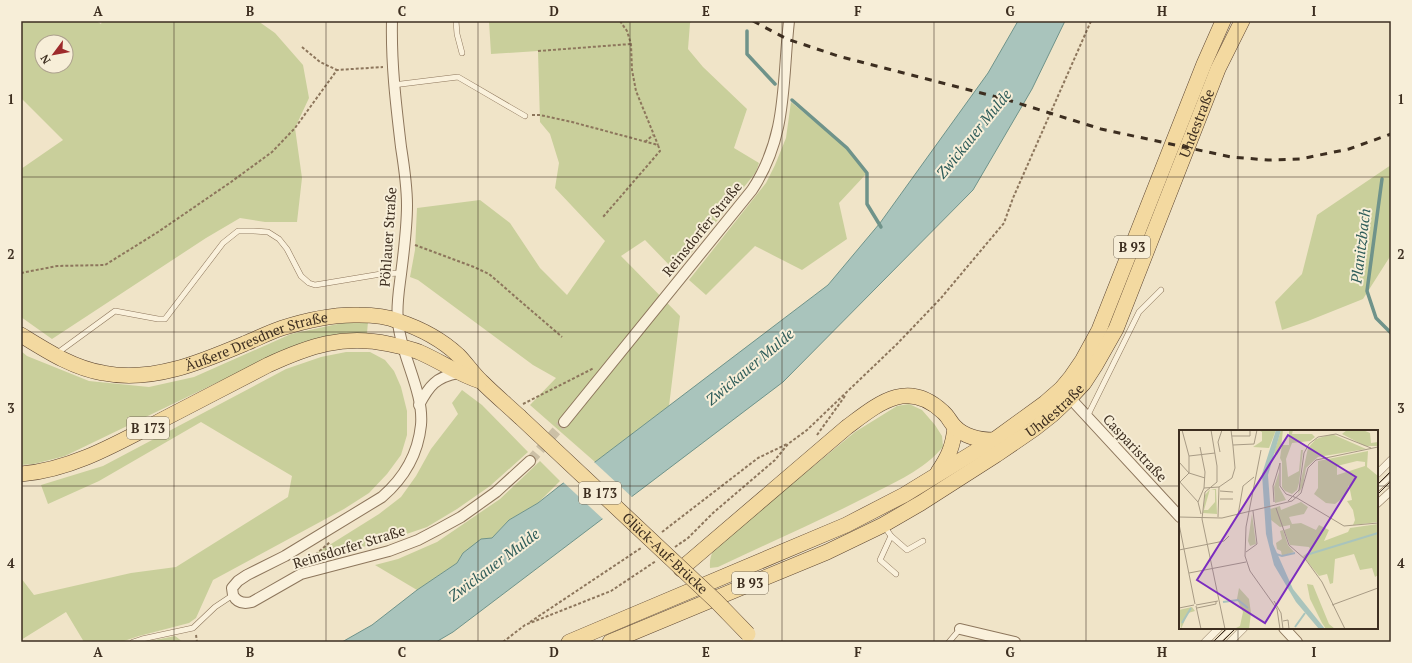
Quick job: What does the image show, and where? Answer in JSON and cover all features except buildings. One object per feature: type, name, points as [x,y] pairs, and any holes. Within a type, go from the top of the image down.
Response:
[{"type":"main road","name":"Uhdestraße","points":[[569,642],[818,537],[876,510],[994,440],[1045,404],[1061,389],[1082,361],[1099,330],[1204,64],[1223,21]]},
{"type":"main road","name":"Uhdestraße","points":[[610,642],[827,552],[887,530],[921,503],[1034,429],[1070,398],[1084,383],[1116,329],[1218,69],[1242,21]]},
{"type":"main road","name":"Äußere Dresdner Straße","points":[[21,335],[58,352],[80,368],[104,374],[142,375],[187,366],[222,354],[281,328],[328,316],[373,316],[398,320],[418,329],[446,345],[468,366],[480,381],[516,413]]},
{"type":"main road","name":"Äußere Dresdner Straße","points":[[21,474],[58,468],[112,446],[268,365],[301,350],[335,341],[372,340],[402,346],[480,381]]},
{"type":"main road","points":[[681,569],[818,452],[875,407],[891,398],[909,396],[924,398],[944,412],[955,427],[966,435],[981,440],[994,440]]},
{"type":"main road","name":"Glück-Auf-Brücke","points":[[516,413],[752,638]]},
{"type":"main road","points":[[935,476],[946,460],[954,442],[955,427]]},
{"type":"street","name":"Pöhlauer Straße","points":[[392,21],[392,67],[407,204],[405,242],[398,294],[398,320],[402,346]]},
{"type":"street","name":"Reinsdorfer Straße","points":[[564,422],[752,190],[762,174],[778,133],[783,107],[789,21]]},
{"type":"street","name":"Reinsdorfer Straße","points":[[402,346],[420,405],[421,425],[418,444],[413,458],[406,470],[393,488],[382,498],[285,556],[238,581],[232,588],[233,596],[238,602],[252,602],[301,574],[389,551],[418,540],[461,517],[496,492],[530,461]]},
{"type":"street","points":[[420,405],[431,386],[442,377],[458,372]]},
{"type":"street","name":"Casparistraße","points":[[1070,398],[1179,516]]},
{"type":"street","points":[[1378,473],[1391,460]]},
{"type":"street","points":[[1378,503],[1391,491]]},
{"type":"street","points":[[960,629],[1015,642]]},
{"type":"street","points":[[1205,642],[1218,629]]},
{"type":"street","points":[[1230,642],[1243,629]]},
{"type":"street","points":[[1285,629],[1297,642]]},
{"type":"lane","points":[[456,21],[457,34],[462,53]]},
{"type":"lane","points":[[394,85],[458,77],[525,116]]},
{"type":"lane","points":[[58,352],[115,311],[165,319],[223,243],[238,231],[268,232],[280,239],[287,248],[301,276],[309,283],[315,285],[332,284],[381,274],[401,273]]},
{"type":"lane","points":[[1087,416],[1139,312],[1161,290]]},
{"type":"lane","points":[[1378,488],[1391,476]]},
{"type":"lane","points":[[887,530],[907,550],[923,541]]},
{"type":"lane","points":[[887,530],[880,560],[896,574]]},
{"type":"lane","points":[[133,642],[142,638],[193,628],[215,607],[233,596]]},
{"type":"lane","points":[[949,642],[960,629]]},
{"type":"lane","points":[[1217,642],[1231,629]]},
{"type":"path","points":[[603,217],[660,151],[636,91],[632,70],[631,44],[627,31],[620,21]]},
{"type":"path","points":[[670,551],[688,538],[713,512],[775,460],[788,444],[806,430],[848,392],[941,298],[1004,224],[1013,198],[1091,21]]},
{"type":"path","points":[[538,51],[631,44]]},
{"type":"path","points":[[302,47],[320,62],[337,70],[392,67]]},
{"type":"path","points":[[21,273],[57,266],[105,265],[158,232],[272,152],[295,128],[337,70]]},
{"type":"path","points":[[525,116],[540,115],[658,145]]},
{"type":"path","points":[[645,142],[654,135]]},
{"type":"path","points":[[405,242],[474,267],[489,274],[562,338]]},
{"type":"path","points":[[516,413],[596,367]]},
{"type":"path","points":[[818,452],[816,436],[848,392]]},
{"type":"path","points":[[307,562],[330,541]]},
{"type":"path","points":[[503,642],[525,625],[611,591],[658,560]]},
{"type":"green space","points":[[21,21],[96,21],[101,24],[102,21],[258,21],[275,33],[303,65],[309,98],[295,128],[302,178],[297,222],[265,222],[240,218],[206,238],[52,339],[21,317],[21,169],[63,140],[21,98]]},
{"type":"green space","points":[[489,21],[692,21],[690,23],[688,49],[703,67],[747,109],[734,148],[759,163],[756,172],[676,272],[645,240],[621,256],[680,316],[669,406],[595,462],[530,405],[556,378],[533,365],[418,280],[410,277],[415,250],[417,208],[480,200],[510,223],[540,268],[567,295],[605,241],[555,188],[559,163],[550,134],[540,122],[538,51],[491,54]]},
{"type":"green space","points":[[791,102],[847,148],[867,173],[839,203],[847,239],[802,270],[755,246],[706,295],[689,280],[766,183],[786,138]]},
{"type":"green space","points":[[1391,165],[1391,255],[1363,299],[1282,330],[1275,302],[1302,274],[1317,215]]},
{"type":"green space","points":[[347,322],[368,322],[367,333],[342,334],[274,355],[65,456],[34,464],[21,465],[21,351],[27,356],[89,381],[149,387],[194,377],[291,334]]},
{"type":"green space","points":[[346,352],[370,352],[385,360],[394,371],[401,387],[407,411],[407,435],[401,455],[387,474],[369,493],[344,509],[213,580],[196,618],[189,623],[121,642],[84,642],[66,612],[21,640],[21,578],[34,595],[131,573],[176,567],[288,497],[292,476],[201,422],[99,481],[48,504],[41,485],[103,466],[286,369],[321,357]]},
{"type":"green space","points":[[462,390],[482,405],[528,452],[490,486],[457,509],[427,527],[389,540],[299,564],[379,514],[401,497],[416,476],[431,449],[458,414],[452,403]]},
{"type":"green space","points":[[909,404],[922,410],[942,436],[943,447],[927,463],[899,480],[832,514],[718,567],[710,568],[712,554],[726,538],[855,432],[897,406]]},
{"type":"green space","points":[[540,461],[560,481],[538,503],[509,520],[492,538],[463,553],[457,563],[417,590],[375,565],[398,559],[437,542],[500,499]]},
{"type":"green space","points":[[175,636],[183,642],[145,642]]},
{"type":"water","name":"Zwickauer Mulde","points":[[1018,21],[1065,21],[1032,89],[973,190],[783,382],[453,632],[436,642],[342,642],[372,625],[417,590],[457,563],[463,553],[481,539],[492,538],[509,520],[538,503],[562,484],[595,462],[828,285],[880,223],[988,73]]},
{"type":"pier","points":[[593,461],[633,498],[604,520],[562,481]]},
{"type":"waterway","points":[[747,31],[747,54],[775,84]]},
{"type":"waterway","points":[[792,100],[847,148],[867,173],[867,204],[881,227]]},
{"type":"waterway","name":"Planitzbach","points":[[1382,179],[1367,291],[1376,318],[1391,333]]},
{"type":"tunnel","points":[[530,461],[564,422]]},
{"type":"tram line","points":[[1378,484],[1391,471]]},
{"type":"tram line","points":[[1378,494],[1391,481]]},
{"type":"tram line","points":[[1213,642],[1226,629]]},
{"type":"tram line","points":[[1222,642],[1235,629]]},
{"type":"railway","points":[[753,21],[787,39],[838,56],[1008,100],[1101,129],[1231,157],[1268,160],[1300,159],[1349,149],[1391,134]]}]
